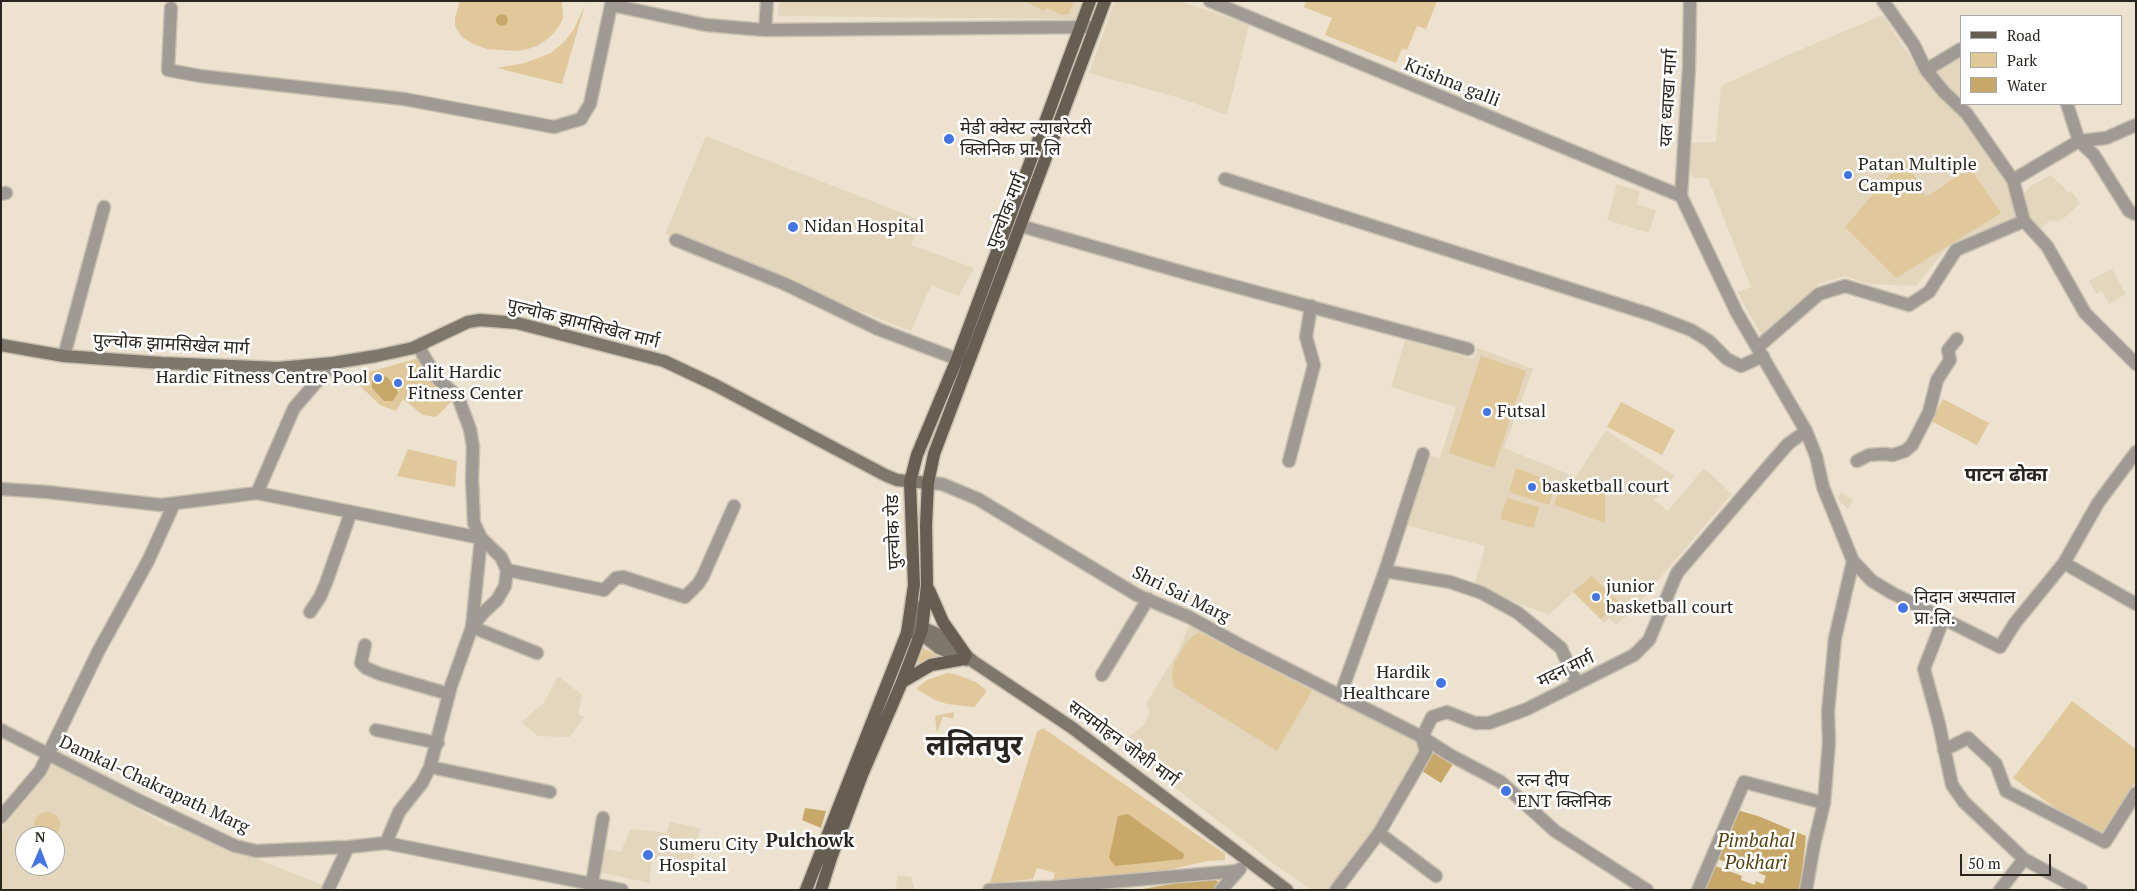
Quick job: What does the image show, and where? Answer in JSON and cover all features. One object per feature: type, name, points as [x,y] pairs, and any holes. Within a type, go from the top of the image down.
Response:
[{"type":"main road","name":"पुल्चोक मार्ग","points":[[925,432],[957,359],[1090,1]]},
{"type":"main road","name":"पुल्चोक मार्ग","points":[[821,890],[865,768],[922,630],[927,585],[926,525],[928,483],[941,433],[1106,1]]},
{"type":"main road","name":"पुल्चोक झामसिखेल मार्ग","points":[[1,345],[64,356],[162,363],[278,368],[333,363],[376,356],[420,344],[468,322],[499,320],[558,332],[664,361],[716,385],[885,475],[910,482],[928,483]]},
{"type":"main road","name":"पुल्चोक रोड","points":[[806,890],[907,633],[912,600],[913,564],[910,482],[925,432]]},
{"type":"main road","points":[[902,682],[931,665],[968,659],[943,622],[927,585]]},
{"type":"main road","points":[[907,633],[922,630],[912,600]]},
{"type":"main road","name":"सत्यमोहन जोशी मार्ग","points":[[922,630],[935,632],[968,659],[1071,727],[1248,859]]},
{"type":"main road","points":[[1248,859],[1287,890]]},
{"type":"street","points":[[764,30],[767,1]]},
{"type":"street","name":"Krishna galli","points":[[1210,1],[1681,196]]},
{"type":"street","name":"यल ध्वाखा मार्ग","points":[[1681,196],[1689,67],[1690,1]]},
{"type":"street","points":[[1885,2],[1914,45],[1926,70],[1944,92],[1967,114],[2013,180],[2024,221],[2048,246],[2085,313],[2136,364]]},
{"type":"street","points":[[171,8],[168,70],[200,76],[404,99],[554,127],[581,119],[590,104],[612,3],[706,26],[764,30],[1096,27]]},
{"type":"street","points":[[1926,70],[1960,49]]},
{"type":"street","points":[[2067,105],[2079,141],[2094,155],[2130,211],[2135,214]]},
{"type":"street","points":[[2013,180],[2079,141],[2106,138],[2136,125]]},
{"type":"street","points":[[1225,179],[1652,315],[1692,330],[1709,341],[1727,358],[1741,366],[1760,351],[1820,294],[1845,286],[1909,305],[1929,292],[1956,250],[2024,221]]},
{"type":"street","points":[[1681,196],[1737,313],[1806,430],[1816,456],[1823,487],[1853,561],[1872,581],[1944,620],[2000,647],[2015,623],[2064,563],[2098,503],[2136,452]]},
{"type":"street","points":[[64,356],[104,207]]},
{"type":"street","points":[[1021,226],[1189,274],[1468,349]]},
{"type":"street","points":[[676,240],[785,284],[878,328],[957,359]]},
{"type":"street","points":[[1289,461],[1314,366],[1306,337],[1311,306]]},
{"type":"street","points":[[1856,460],[1868,456],[1893,455],[1905,451],[1912,445],[1929,412],[1937,380],[1950,360],[1948,350],[1957,339]]},
{"type":"street","points":[[420,344],[422,353],[438,378],[458,397],[470,429],[473,447],[474,523],[481,538],[501,557],[507,570],[505,586],[497,600],[472,627]]},
{"type":"street","points":[[257,493],[294,408],[333,363]]},
{"type":"street","name":"मदन मार्ग","points":[[1422,737],[1428,724],[1437,714],[1447,712],[1475,723],[1489,723],[1526,708],[1634,655],[1649,640],[1677,573],[1788,444],[1806,430]]},
{"type":"street","points":[[1340,696],[1385,571],[1423,454]]},
{"type":"street","name":"Shri Sai Marg","points":[[928,483],[942,484],[978,499],[1137,596],[1190,617],[1422,737],[1450,755],[1501,782],[1555,831],[1647,890]]},
{"type":"street","points":[[1,489],[47,492],[161,505],[257,493],[481,538]]},
{"type":"street","points":[[1,817],[40,771],[99,650],[148,562],[174,504]]},
{"type":"street","points":[[507,570],[604,590],[616,578],[623,577],[685,597],[703,576],[734,506]]},
{"type":"street","points":[[310,612],[320,597],[326,583],[351,512]]},
{"type":"street","points":[[386,843],[402,808],[422,783],[430,767],[438,742],[449,694],[472,627],[481,538]]},
{"type":"street","points":[[1806,890],[1824,803],[1829,742],[1828,712],[1835,638],[1853,561]]},
{"type":"street","points":[[2064,563],[2136,604]]},
{"type":"street","points":[[1385,571],[1450,582],[1482,593],[1518,613],[1561,648],[1576,682]]},
{"type":"street","points":[[1102,675],[1148,599]]},
{"type":"street","points":[[1944,620],[1924,669],[1952,785],[1964,802],[2024,860],[2082,890]]},
{"type":"street","points":[[472,627],[537,653]]},
{"type":"street","points":[[365,645],[361,663],[366,668],[380,674],[449,694]]},
{"type":"street","name":"Damkal-Chakrapath Marg","points":[[1,730],[140,801],[235,846],[256,851],[348,847],[386,843],[622,890]]},
{"type":"street","points":[[376,730],[438,742]]},
{"type":"street","points":[[1336,890],[1379,833],[1426,752],[1422,737]]},
{"type":"street","points":[[1944,750],[1968,738],[1996,764],[2006,791],[2105,842],[2136,793]]},
{"type":"street","points":[[430,767],[550,792]]},
{"type":"street","points":[[1698,890],[1744,782],[1824,803]]},
{"type":"street","points":[[592,884],[603,818]]},
{"type":"street","points":[[1379,833],[1436,876]]},
{"type":"street","points":[[328,890],[348,847]]},
{"type":"street","points":[[1221,890],[1248,859]]},
{"type":"street","points":[[2000,890],[2024,860]]},
{"type":"street","points":[[989,890],[1052,887],[1238,872]]},
{"type":"shaded area","points":[[779,1],[1083,1],[1077,19],[778,16]]},
{"type":"shaded area","points":[[1115,1],[1180,1],[1249,25],[1227,115],[1180,98],[1089,73]]},
{"type":"shaded area","name":"Patan Multiple Campus","points":[[1883,15],[1921,74],[1960,114],[2003,172],[2018,202],[2016,218],[1947,248],[1916,286],[1868,284],[1845,276],[1819,284],[1761,334],[1737,292],[1751,287],[1708,178],[1693,178],[1690,171],[1691,143],[1716,142],[1721,86],[1790,54]]},
{"type":"shaded area","points":[[1960,54],[1960,103],[1931,70]]},
{"type":"shaded area","name":"Nidan Hospital","points":[[706,136],[922,221],[911,245],[974,268],[959,296],[931,285],[911,331],[665,234]]},
{"type":"shaded area","points":[[2050,175],[2063,186],[2067,193],[2071,191],[2080,203],[2063,219],[2057,222],[2050,220],[2037,232],[2019,199],[2031,186]]},
{"type":"shaded area","points":[[1617,184],[1640,191],[1636,204],[1656,210],[1649,233],[1607,220]]},
{"type":"shaded area","points":[[2112,269],[2126,294],[2109,304],[2102,291],[2096,294],[2089,281]]},
{"type":"shaded area","points":[[1405,340],[1473,359],[1478,348],[1533,369],[1504,448],[1576,477],[1606,430],[1675,476],[1654,500],[1668,511],[1704,468],[1732,494],[1631,612],[1616,625],[1609,618],[1604,623],[1573,592],[1549,615],[1474,586],[1485,546],[1405,525],[1426,455],[1440,458],[1456,407],[1391,387]]},
{"type":"shaded area","points":[[1841,492],[1853,500],[1848,509],[1837,499]]},
{"type":"shaded area","points":[[1191,622],[1414,739],[1423,757],[1332,890],[1312,890],[1278,867],[1121,746],[1129,736],[1144,725],[1150,711],[1146,704],[1177,653]]},
{"type":"shaded area","points":[[558,676],[582,695],[578,714],[584,717],[570,737],[538,736],[521,722],[544,703]]},
{"type":"shaded area","points":[[50,761],[168,826],[181,828],[327,887],[327,890],[1,890],[1,828],[14,814]]},
{"type":"shaded area","name":"Sumeru City Hospital","points":[[670,822],[700,828],[693,862],[652,859],[649,883],[599,872],[601,848],[621,852],[630,829],[666,833]]},
{"type":"shaded area","points":[[898,875],[911,877],[915,890],[895,890]]},
{"type":"green space","points":[[460,1],[562,1],[563,18],[558,28],[550,37],[539,45],[517,51],[487,49],[473,44],[462,37],[455,26],[455,18]]},
{"type":"green space","points":[[1025,1],[1074,1],[1069,14],[1062,15],[1047,8],[1044,11]]},
{"type":"green space","points":[[1306,1],[1437,1],[1426,29],[1417,26],[1407,50],[1402,49],[1396,63],[1325,35],[1332,18],[1304,7]]},
{"type":"green space","points":[[585,5],[562,84],[497,68],[525,63],[551,53],[564,42],[574,29]]},
{"type":"green space","points":[[1904,158],[1926,197],[1970,168],[2001,213],[1896,278],[1845,227]]},
{"type":"green space","name":"Futsal","points":[[1481,356],[1526,371],[1494,468],[1449,453]]},
{"type":"green space","name":"Lalit Hardic Fitness Center","points":[[419,358],[453,400],[436,417],[423,415],[403,399],[396,411],[380,405],[351,377]]},
{"type":"green space","points":[[1943,399],[1989,423],[1977,445],[1931,421]]},
{"type":"green space","points":[[1621,402],[1675,430],[1662,455],[1607,427]]},
{"type":"green space","points":[[408,449],[457,461],[455,487],[397,476]]},
{"type":"green space","name":"basketball court","points":[[1516,468],[1556,483],[1549,505],[1509,492]]},
{"type":"green space","points":[[1562,481],[1605,494],[1605,523],[1554,505]]},
{"type":"green space","name":"basketball court","points":[[1507,498],[1539,507],[1533,528],[1500,519]]},
{"type":"green space","name":"junior basketball court","points":[[1592,576],[1619,602],[1601,619],[1573,592]]},
{"type":"green space","points":[[1199,632],[1312,691],[1277,751],[1174,687],[1172,674],[1174,663],[1187,641]]},
{"type":"green space","points":[[922,647],[939,657],[914,664]]},
{"type":"green space","points":[[947,673],[976,682],[986,690],[974,707],[947,704],[935,700],[918,690],[917,688],[927,680]]},
{"type":"green space","points":[[2072,701],[2136,749],[2136,781],[2098,838],[2013,778]]},
{"type":"green space","points":[[954,712],[953,719],[943,716],[937,733],[935,716]]},
{"type":"green space","points":[[1043,728],[1225,854],[1225,860],[1207,861],[1168,870],[1053,880],[1055,873],[1037,868],[1033,879],[990,883],[1037,732]]},
{"type":"green space","points":[[42,813],[52,813],[59,820],[60,826],[34,826],[35,820]]},
{"type":"water","points":[[504,14],[507,15],[507,25],[500,26],[497,25],[496,18],[497,15]]},
{"type":"water","points":[[379,375],[387,377],[396,388],[398,393],[393,401],[384,401],[372,388],[372,380]]},
{"type":"water","points":[[1434,752],[1453,764],[1441,783],[1422,771]]},
{"type":"water","points":[[805,808],[826,811],[821,828],[802,820]]},
{"type":"water","name":"Pimbahal Pokhari","points":[[1733,809],[1758,816],[1806,836],[1800,890],[1703,890]]},
{"type":"water","points":[[1128,814],[1184,854],[1183,859],[1115,866],[1109,858],[1118,816]]},
{"type":"water","points":[[1212,877],[1223,886],[1221,890],[1137,890]]},
{"type":"pier","points":[[1715,858],[1745,869],[1747,865],[1760,870],[1759,873],[1766,876],[1763,884],[1756,881],[1755,885],[1741,880],[1742,876],[1713,865]]},
{"type":"place","name":"मेडी क्वेस्ट ल्याबरेटरी क्लिनिक प्रा. लि","points":[[949,139]]},
{"type":"place","name":"Patan Multiple Campus","points":[[1848,175]]},
{"type":"place","name":"Nidan Hospital","points":[[793,227]]},
{"type":"place","name":"Hardic Fitness Centre Pool","points":[[378,378]]},
{"type":"place","name":"Lalit Hardic Fitness Center","points":[[398,383]]},
{"type":"place","name":"Futsal","points":[[1487,412]]},
{"type":"place","name":"basketball court","points":[[1532,487]]},
{"type":"place","name":"junior basketball court","points":[[1596,597]]},
{"type":"place","name":"निदान अस्पताल प्रा.लि.","points":[[1903,608]]},
{"type":"place","name":"Hardik Healthcare","points":[[1441,683]]},
{"type":"place","name":"रत्न दीप ENT क्लिनिक","points":[[1506,791]]},
{"type":"place","name":"Sumeru City Hospital","points":[[648,855]]},
{"type":"district","name":"पाटन ढोका","points":[[2006,476]]},
{"type":"district","name":"ललितपुर","points":[[974,747]]},
{"type":"district","name":"Pulchowk","points":[[810,842]]}]
